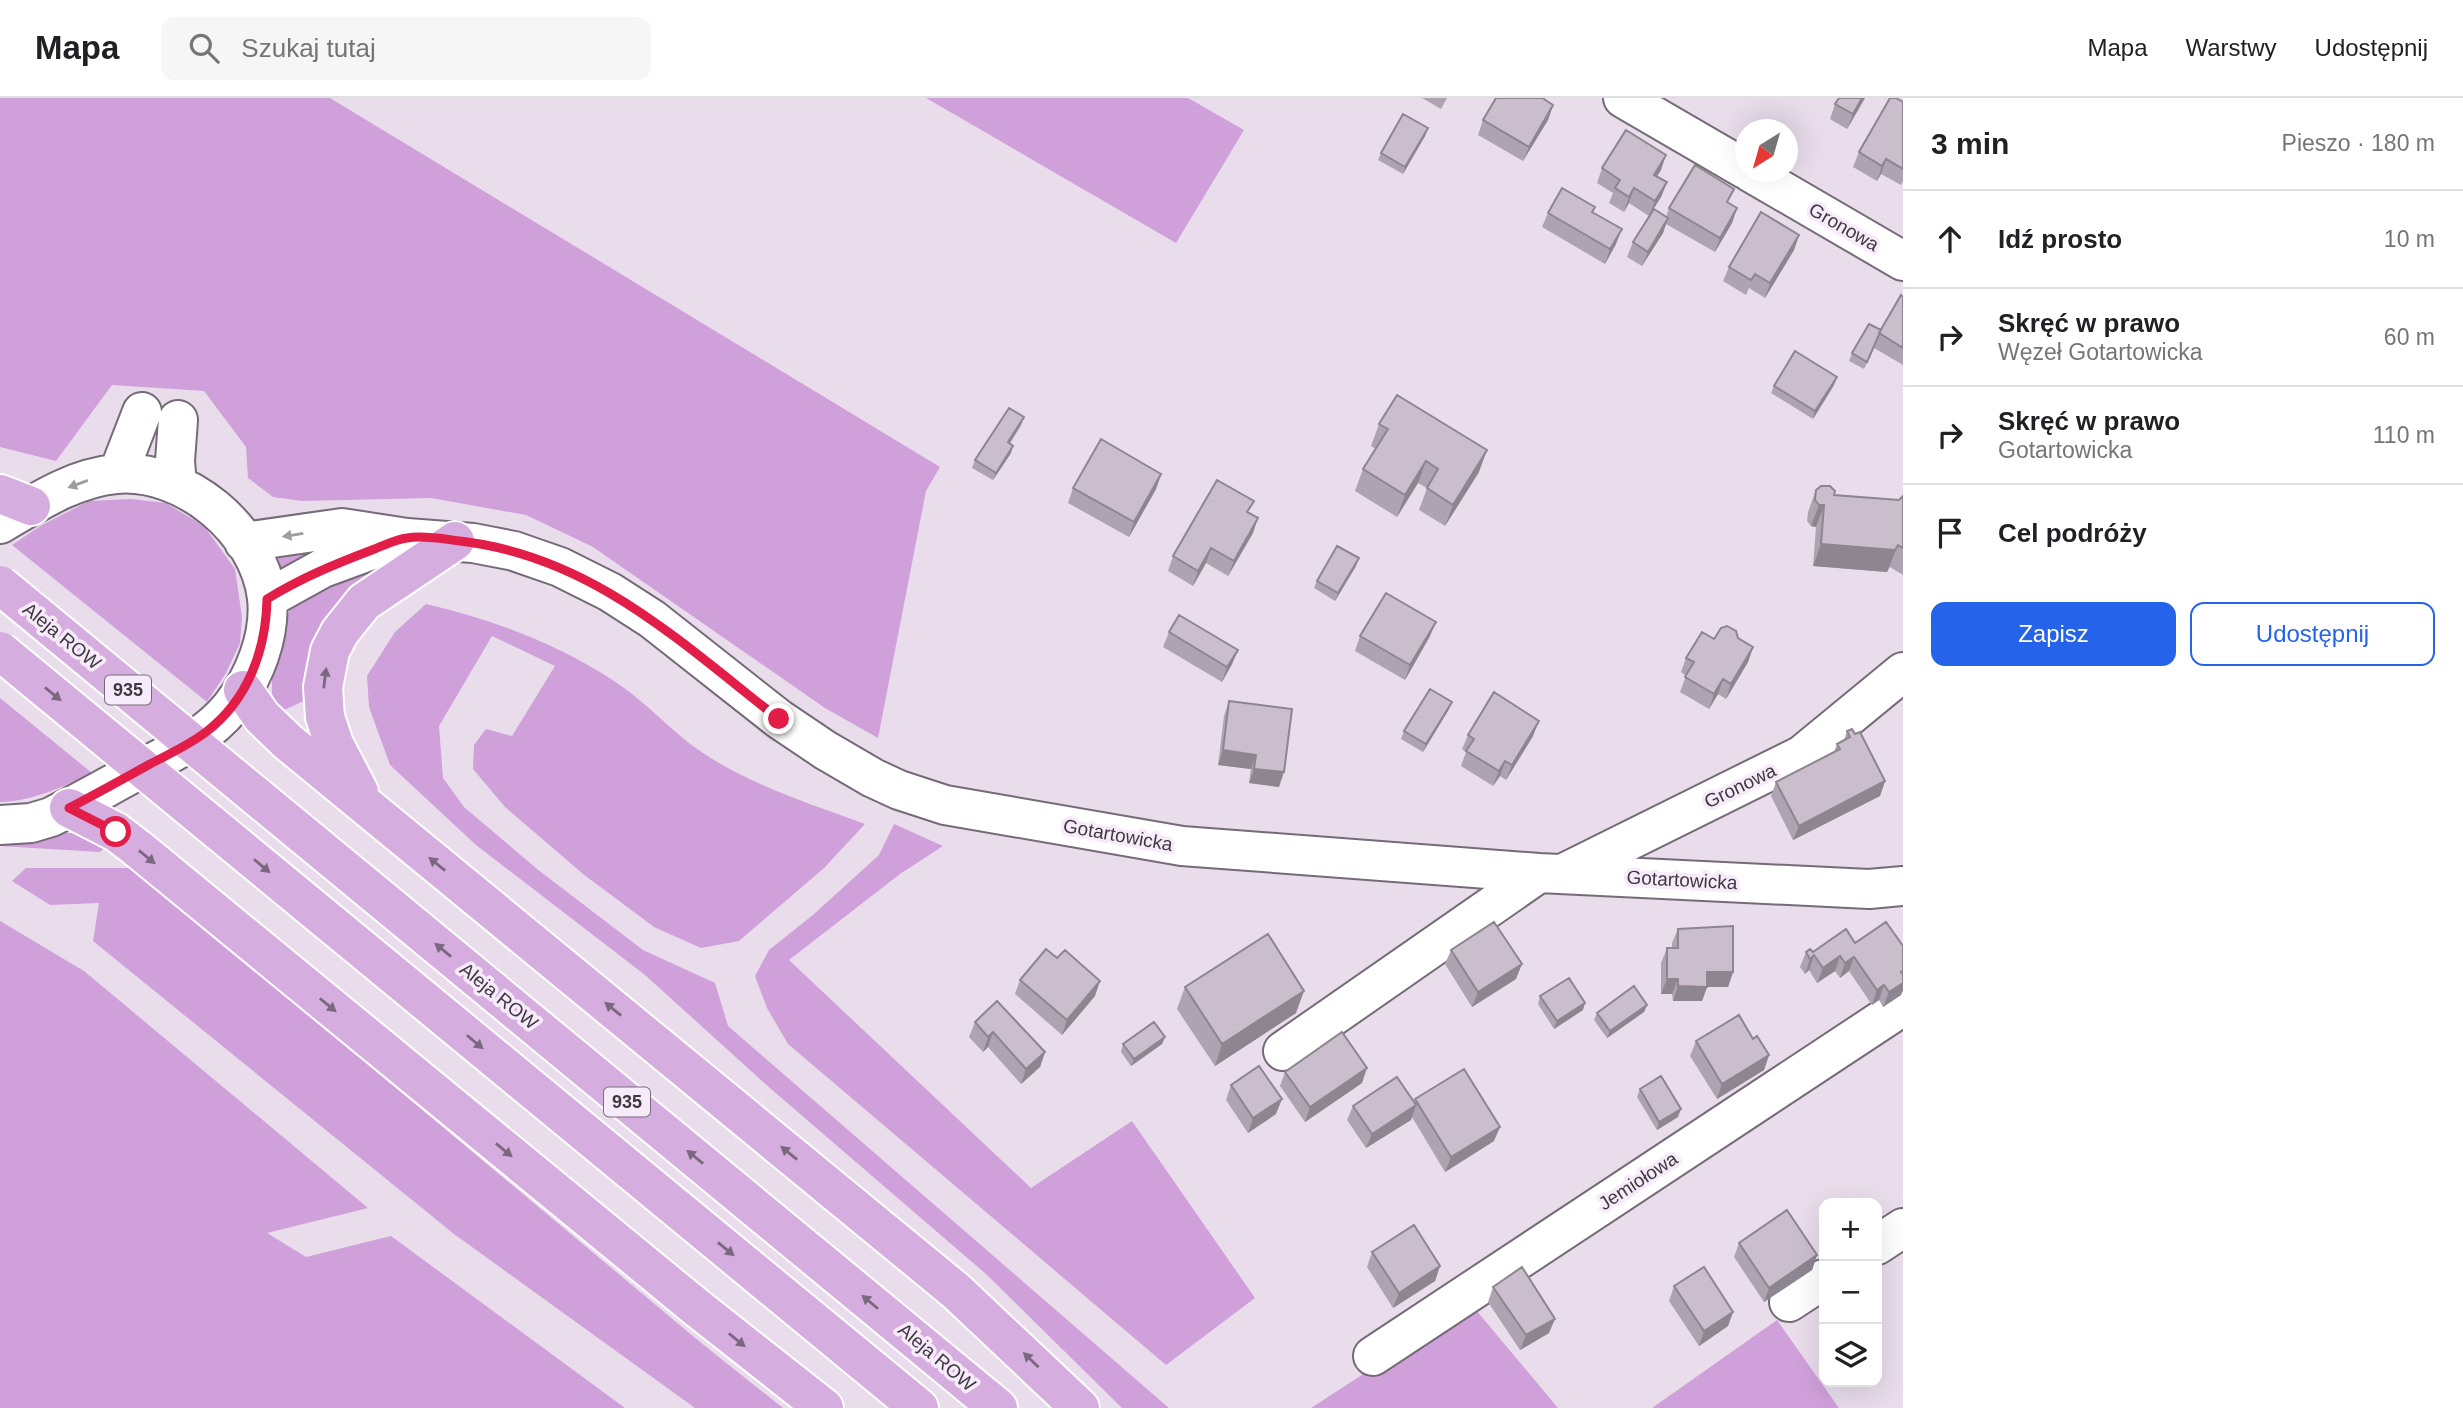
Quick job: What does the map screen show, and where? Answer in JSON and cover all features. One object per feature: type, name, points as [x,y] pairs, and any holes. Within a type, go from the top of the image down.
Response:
[{"type":"main road","points":[[365,805],[334,744],[325,718],[323,687],[330,651],[340,632],[364,602],[456,541]]},
{"type":"main road","name":"Aleja ROW","points":[[0,585],[998,1408]]},
{"type":"main road","name":"935","points":[[0,651],[919,1408]]},
{"type":"main road","points":[[243,690],[272,728],[956,1291],[1080,1408]]},
{"type":"main road","points":[[69,808],[126,840],[685,1299],[824,1408]]},
{"type":"street","name":"Gronowa","points":[[1623,98],[1735,163]]},
{"type":"street","name":"Gronowa","points":[[1768,182],[1903,261]]},
{"type":"street","points":[[118,474],[160,416],[175,461],[177,485]]},
{"type":"street","points":[[0,825],[31,823],[69,808],[206,732],[226,713],[243,690],[259,657],[267,599],[255,561],[244,542],[214,509],[177,485],[138,475],[118,474],[79,482],[10,508]]},
{"type":"street","name":"Gotartowicka","points":[[244,542],[342,528],[407,538],[456,541],[514,551],[560,567],[588,579],[652,619],[779,719],[825,750],[873,778],[934,802],[1182,846],[1550,874],[1869,889],[1903,886]]},
{"type":"street","name":"Gotartowicka","points":[[267,599],[323,568],[407,538]]},
{"type":"street","name":"Gronowa","points":[[1283,1051],[1550,874],[1802,755],[1903,672]]},
{"type":"street","name":"Jemiołowa","points":[[1373,1356],[1903,1006]]},
{"type":"street","points":[[1882,1242],[1903,1228]]},
{"type":"street","points":[[1789,1302],[1819,1282]]},
{"type":"shaded area","points":[[0,98],[330,98],[940,467],[926,491],[878,738],[825,708],[593,547],[526,515],[431,498],[302,501],[273,497],[248,478],[246,447],[204,391],[112,385],[56,461],[0,447]]},
{"type":"shaded area","points":[[926,98],[1188,98],[1244,130],[1176,243]]},
{"type":"shaded area","points":[[131,499],[166,503],[204,526],[235,569],[242,617],[240,643],[226,673],[207,702],[12,545],[42,525],[89,501]]},
{"type":"shaded area","points":[[346,540],[279,572],[272,552]]},
{"type":"shaded area","points":[[395,564],[310,698],[280,712],[272,694],[272,676],[283,626],[291,608],[306,588],[364,568]]},
{"type":"shaded area","points":[[426,604],[501,626],[572,656],[628,691],[689,743],[719,763],[780,792],[865,824],[824,868],[739,941],[701,948],[654,927],[583,874],[505,807],[473,769],[474,745],[486,729],[512,736],[555,666],[492,636],[439,726],[443,778],[464,807],[537,869],[643,950],[715,983],[728,1026],[1169,1408],[1122,1408],[986,1274],[771,1089],[645,975],[476,845],[390,765],[369,707],[367,676],[395,632]]},
{"type":"shaded area","points":[[0,698],[92,773],[36,796],[0,802]]},
{"type":"shaded area","points":[[894,824],[943,846],[900,874],[789,960],[1031,1188],[1132,1121],[1255,1298],[1166,1365],[788,1044],[767,1008],[755,976],[769,950],[814,914],[879,855]]},
{"type":"shaded area","points":[[72,833],[106,846],[100,852],[0,846],[0,843]]},
{"type":"shaded area","points":[[26,868],[133,868],[700,1342],[783,1408],[695,1408],[454,1234],[93,941],[99,903],[50,905],[12,881]]},
{"type":"shaded area","points":[[0,921],[84,971],[368,1208],[267,1233],[306,1257],[391,1236],[625,1408],[0,1408]]},
{"type":"shaded area","points":[[1471,1304],[1558,1408],[1311,1408]]},
{"type":"shaded area","points":[[1777,1320],[1819,1380],[1819,1387],[1824,1387],[1839,1408],[1652,1408]]},
{"type":"building","points":[[1496,98],[1544,98],[1553,105],[1529,147],[1483,120]]},
{"type":"building","points":[[1839,98],[1862,98],[1853,114],[1835,104]]},
{"type":"building","points":[[1890,98],[1903,102],[1903,169],[1886,159],[1882,166],[1859,152]]},
{"type":"building","points":[[1403,114],[1428,128],[1405,167],[1381,153]]},
{"type":"building","points":[[1626,130],[1666,155],[1654,175],[1667,182],[1655,201],[1634,188],[1629,197],[1615,188],[1620,180],[1602,168]]},
{"type":"building","points":[[1695,165],[1734,189],[1727,202],[1737,208],[1720,238],[1669,208]]},
{"type":"building","points":[[1562,188],[1595,207],[1592,212],[1622,229],[1610,249],[1548,213]]},
{"type":"building","points":[[1654,209],[1668,218],[1648,252],[1633,242]]},
{"type":"building","points":[[1761,212],[1799,235],[1770,283],[1755,274],[1751,280],[1729,267]]},
{"type":"building","points":[[1901,295],[1903,297],[1903,348],[1879,333]]},
{"type":"building","points":[[1869,324],[1881,330],[1867,362],[1852,353]]},
{"type":"building","points":[[1795,351],[1837,377],[1815,411],[1774,386]]},
{"type":"building","points":[[1397,395],[1487,450],[1453,505],[1427,488],[1438,469],[1426,461],[1405,495],[1363,469],[1388,429],[1379,424]]},
{"type":"building","points":[[1009,408],[1024,417],[1008,442],[1013,446],[996,473],[975,460]]},
{"type":"building","points":[[1101,439],[1161,474],[1134,522],[1073,488]]},
{"type":"building","points":[[1217,480],[1254,501],[1247,512],[1258,518],[1234,561],[1211,548],[1198,571],[1173,556]]},
{"type":"building","points":[[1821,486],[1830,486],[1835,491],[1834,495],[1899,500],[1903,496],[1903,548],[1898,545],[1895,550],[1821,544],[1824,505],[1819,505],[1815,500],[1816,490]]},
{"type":"building","points":[[1337,546],[1359,558],[1338,593],[1317,581]]},
{"type":"building","points":[[1386,593],[1436,622],[1410,665],[1360,636]]},
{"type":"building","points":[[1179,615],[1238,650],[1227,667],[1169,632]]},
{"type":"building","points":[[1727,626],[1736,631],[1738,638],[1753,647],[1731,684],[1723,679],[1714,694],[1685,677],[1694,662],[1686,658],[1702,632],[1714,639],[1721,628]]},
{"type":"building","points":[[1430,689],[1452,702],[1426,744],[1404,731]]},
{"type":"building","points":[[1494,692],[1539,721],[1512,765],[1505,761],[1499,771],[1466,751],[1474,739],[1468,735]]},
{"type":"building","points":[[1229,701],[1292,709],[1284,772],[1254,769],[1256,755],[1223,750]]},
{"type":"building","points":[[1852,729],[1855,734],[1860,732],[1885,781],[1799,826],[1776,782],[1840,749],[1837,744],[1850,737],[1847,731]]},
{"type":"building","points":[[1494,922],[1522,964],[1478,992],[1451,950]]},
{"type":"building","points":[[1886,922],[1903,946],[1903,983],[1889,992],[1884,985],[1877,990],[1854,957],[1845,963],[1840,956],[1823,968],[1814,955],[1810,959],[1806,952],[1810,949],[1813,952],[1846,929],[1855,943]]},
{"type":"building","points":[[1733,926],[1733,972],[1707,972],[1707,987],[1678,986],[1678,979],[1667,979],[1667,948],[1678,948],[1678,929]]},
{"type":"building","points":[[1268,934],[1304,991],[1222,1044],[1185,987]]},
{"type":"building","points":[[1046,949],[1057,958],[1065,950],[1100,981],[1067,1020],[1020,980]]},
{"type":"building","points":[[1569,978],[1585,1003],[1557,1021],[1540,996]]},
{"type":"building","points":[[1634,986],[1647,1005],[1610,1031],[1597,1013]]},
{"type":"building","points":[[997,1001],[1045,1052],[1026,1069],[993,1032],[988,1037],[975,1022]]},
{"type":"building","points":[[1739,1015],[1753,1039],[1757,1036],[1769,1055],[1722,1084],[1696,1041]]},
{"type":"building","points":[[1154,1022],[1165,1037],[1134,1059],[1123,1044]]},
{"type":"building","points":[[1342,1032],[1367,1068],[1310,1107],[1285,1072]]},
{"type":"building","points":[[1259,1066],[1282,1099],[1253,1118],[1231,1085]]},
{"type":"building","points":[[1464,1069],[1500,1127],[1451,1157],[1415,1099]]},
{"type":"building","points":[[1661,1076],[1681,1109],[1659,1122],[1640,1089]]},
{"type":"building","points":[[1397,1077],[1416,1105],[1372,1134],[1353,1106]]},
{"type":"building","points":[[1787,1210],[1817,1255],[1769,1288],[1739,1243]]},
{"type":"building","points":[[1414,1225],[1440,1266],[1399,1293],[1372,1252]]},
{"type":"building","points":[[1522,1267],[1555,1319],[1526,1335],[1493,1287]]},
{"type":"building","points":[[1704,1267],[1733,1312],[1704,1331],[1674,1286]]},
{"type":"route","points":[[116,832],[69,808],[194,740],[219,721],[253,673],[263,637],[267,599],[323,568],[407,538],[430,538],[493,546],[537,558],[588,579],[652,619],[779,719]]}]
